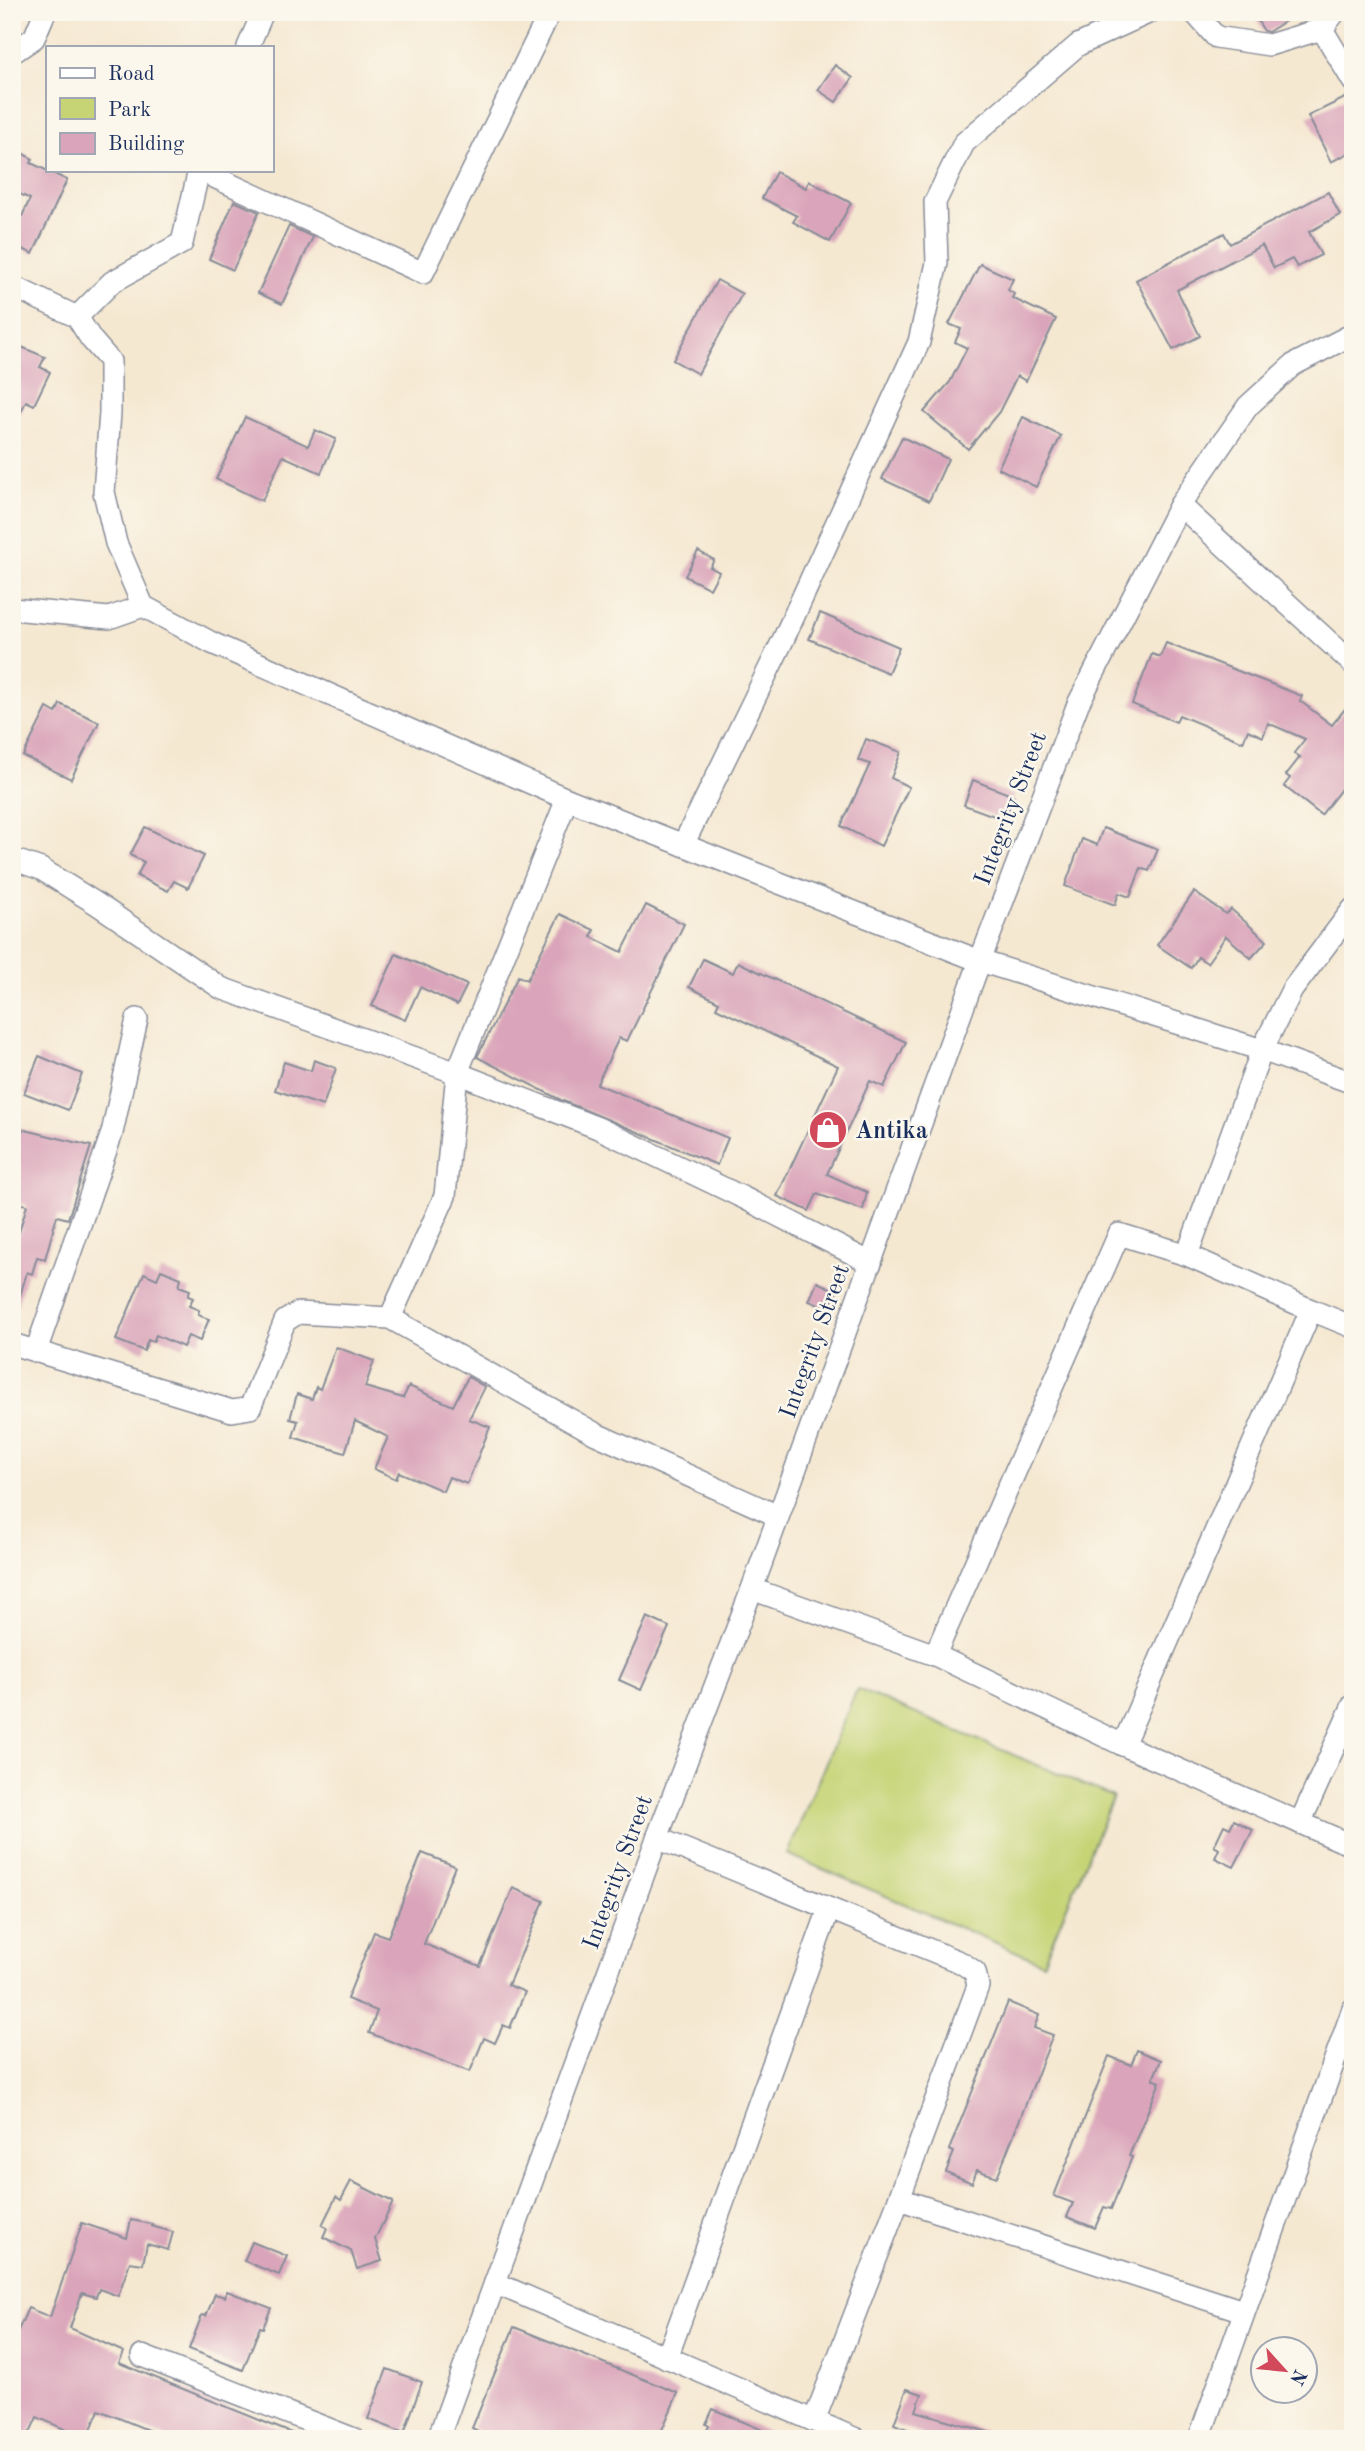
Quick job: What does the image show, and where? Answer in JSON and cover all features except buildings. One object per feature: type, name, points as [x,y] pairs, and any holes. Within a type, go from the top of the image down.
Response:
[{"type":"street","points":[[12,53],[34,38],[45,12]]},
{"type":"street","points":[[248,46],[263,12]]},
{"type":"street","points":[[203,172],[423,274],[550,12]]},
{"type":"street","points":[[683,845],[783,640],[919,342],[937,263],[935,202],[964,143],[1078,45],[1150,12]]},
{"type":"street","points":[[1194,12],[1216,37],[1269,45],[1328,21],[1353,81]]},
{"type":"street","points":[[78,317],[112,282],[182,243],[199,172]]},
{"type":"street","points":[[12,286],[78,317],[91,340],[110,361],[110,413],[104,492],[116,543],[143,606],[212,643],[567,799],[683,845],[980,961],[1262,1050],[1353,1083]]},
{"type":"street","name":"Integrity Street","points":[[438,2439],[657,1838],[752,1589],[980,961],[1078,704],[1180,505],[1248,406],[1293,365],[1353,334]]},
{"type":"street","points":[[1180,505],[1353,664]]},
{"type":"street","points":[[12,609],[109,618],[143,606]]},
{"type":"street","points":[[390,1318],[445,1196],[457,1073],[567,799]]},
{"type":"street","points":[[12,859],[41,869],[221,988],[457,1073],[598,1128],[871,1263]]},
{"type":"street","points":[[1187,1255],[1262,1050],[1292,990],[1353,909]]},
{"type":"street","points":[[36,1351],[112,1133],[137,1019]]},
{"type":"street","points":[[935,1655],[1119,1234],[1187,1255],[1353,1327]]},
{"type":"street","points":[[1122,1745],[1311,1310]]},
{"type":"street","points":[[12,1344],[232,1411],[250,1408],[285,1321],[298,1313],[390,1318],[596,1434],[778,1516]]},
{"type":"street","points":[[752,1589],[935,1655],[1122,1745],[1353,1846]]},
{"type":"street","points":[[1300,1823],[1353,1705]]},
{"type":"street","points":[[657,1838],[962,1963],[975,1972],[978,1986],[814,2421]]},
{"type":"street","points":[[667,2358],[829,1909]]},
{"type":"street","points":[[1199,2439],[1353,2009]]},
{"type":"street","points":[[899,2199],[1243,2311]]},
{"type":"street","points":[[495,2283],[856,2439]]},
{"type":"street","points":[[142,2356],[354,2439]]},
{"type":"green space","points":[[857,1689],[1113,1797],[1043,1963],[787,1854]]},
{"type":"place","name":"Antika","points":[[828,1130]]}]
